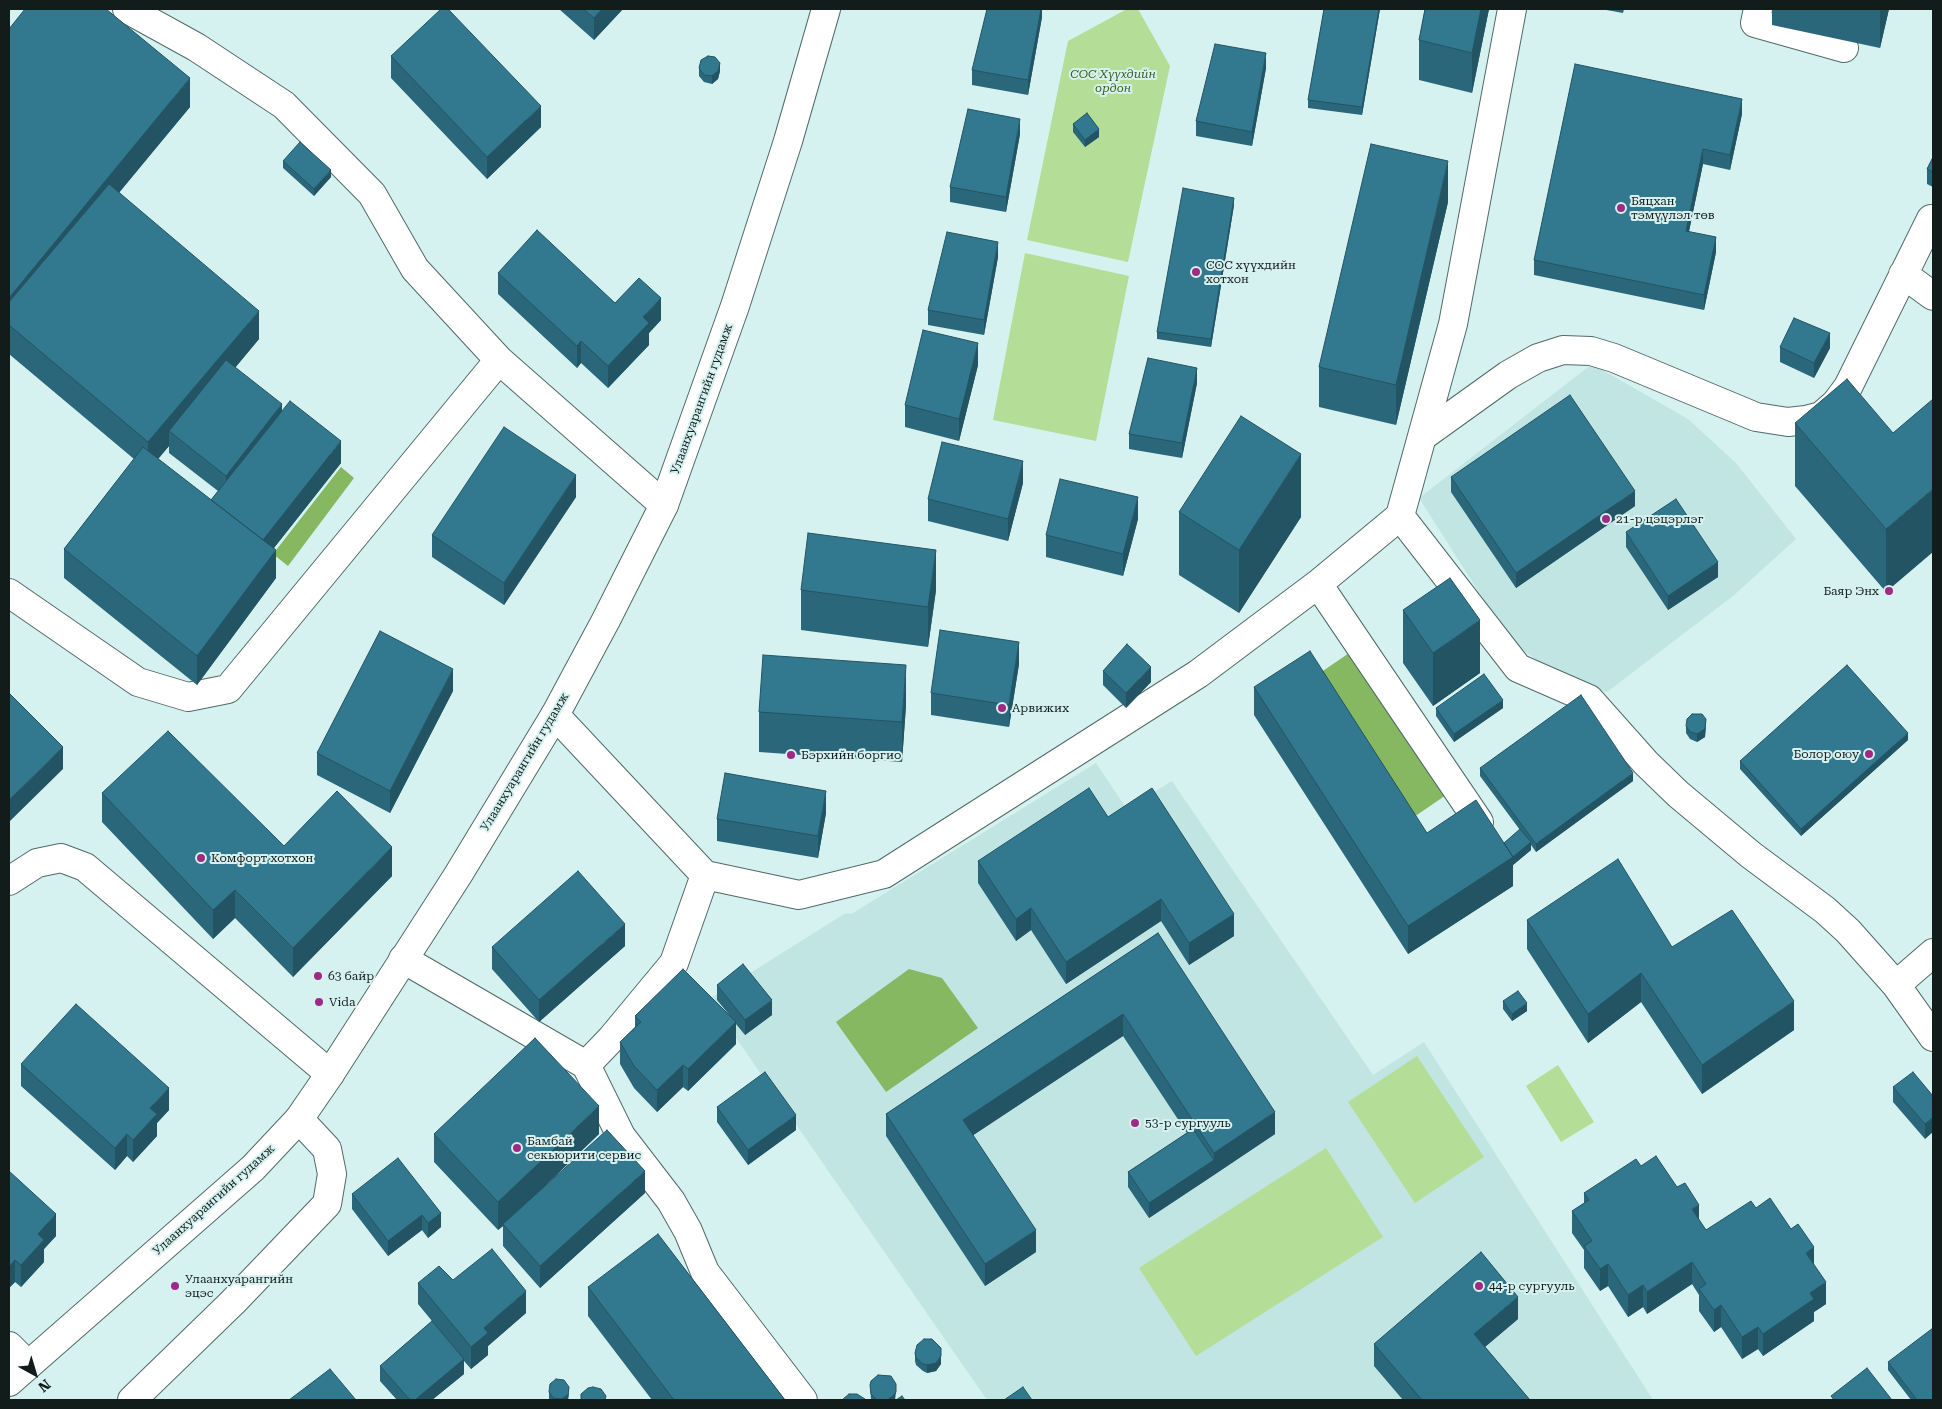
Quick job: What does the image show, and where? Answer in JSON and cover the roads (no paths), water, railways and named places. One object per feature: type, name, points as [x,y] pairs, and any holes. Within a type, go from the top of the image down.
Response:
[{"type":"street","points":[[127,9],[196,47],[284,105],[372,194],[415,269],[500,360],[664,505]]},
{"type":"street","name":"Улаанхуарангийн гудамж","points":[[18,1374],[253,1168],[300,1119],[458,875],[554,715],[606,620],[664,505],[738,297],[788,141],[826,9]]},
{"type":"street","points":[[554,715],[705,875],[799,895],[884,874],[1198,674],[1318,584],[1400,516],[1453,324],[1512,9]]},
{"type":"street","points":[[1758,9],[1755,23],[1844,48]]},
{"type":"street","points":[[1422,436],[1508,375],[1538,358],[1563,350],[1591,351],[1614,358],[1756,417],[1788,422],[1821,416],[1836,403],[1848,387],[1931,220]]},
{"type":"street","points":[[1903,274],[1933,296]]},
{"type":"street","points":[[9,594],[138,682],[188,697],[228,689],[500,360]]},
{"type":"street","points":[[1400,516],[1518,668],[1589,699],[1646,763],[1678,794],[1751,855],[1825,910],[1848,931],[1896,985],[1933,1037]]},
{"type":"street","points":[[1318,584],[1479,822]]},
{"type":"street","points":[[9,882],[37,863],[61,858],[85,867],[330,1074]]},
{"type":"street","points":[[586,1065],[612,1039],[674,964],[705,875]]},
{"type":"street","points":[[1896,985],[1933,953]]},
{"type":"street","points":[[403,959],[586,1065],[621,1136],[671,1200],[688,1231],[705,1272],[803,1400]]},
{"type":"street","points":[[132,1400],[233,1302],[327,1204],[332,1174],[326,1150],[300,1119]]},
{"type":"street","points":[[9,1346],[18,1374]]},
{"type":"place","name":"Бяцхан тэмүүлэл төв","points":[[1621,208]]},
{"type":"place","name":"СОС хүүхдийн хотхон","points":[[1196,272]]},
{"type":"place","name":"21-р цэцэрлэг","points":[[1606,519]]},
{"type":"place","name":"Баяр Энх","points":[[1889,591]]},
{"type":"place","name":"Арвижих","points":[[1002,708]]},
{"type":"place","name":"Болор оюу","points":[[1869,754]]},
{"type":"place","name":"Бэрхийн боргио","points":[[791,755]]},
{"type":"place","name":"Комфорт хотхон","points":[[201,858]]},
{"type":"place","name":"63 байр","points":[[318,976]]},
{"type":"place","name":"Vida","points":[[319,1002]]},
{"type":"place","name":"53-р сургууль","points":[[1135,1123]]},
{"type":"place","name":"Бамбай секьюрити сервис","points":[[517,1148]]},
{"type":"place","name":"Улаанхуарангийн эцэс","points":[[175,1286]]},
{"type":"place","name":"44-р сургууль","points":[[1479,1286]]},
{"type":"park label","name":"СОС Хүүхдийн ордон","points":[[1113,81]]}]
